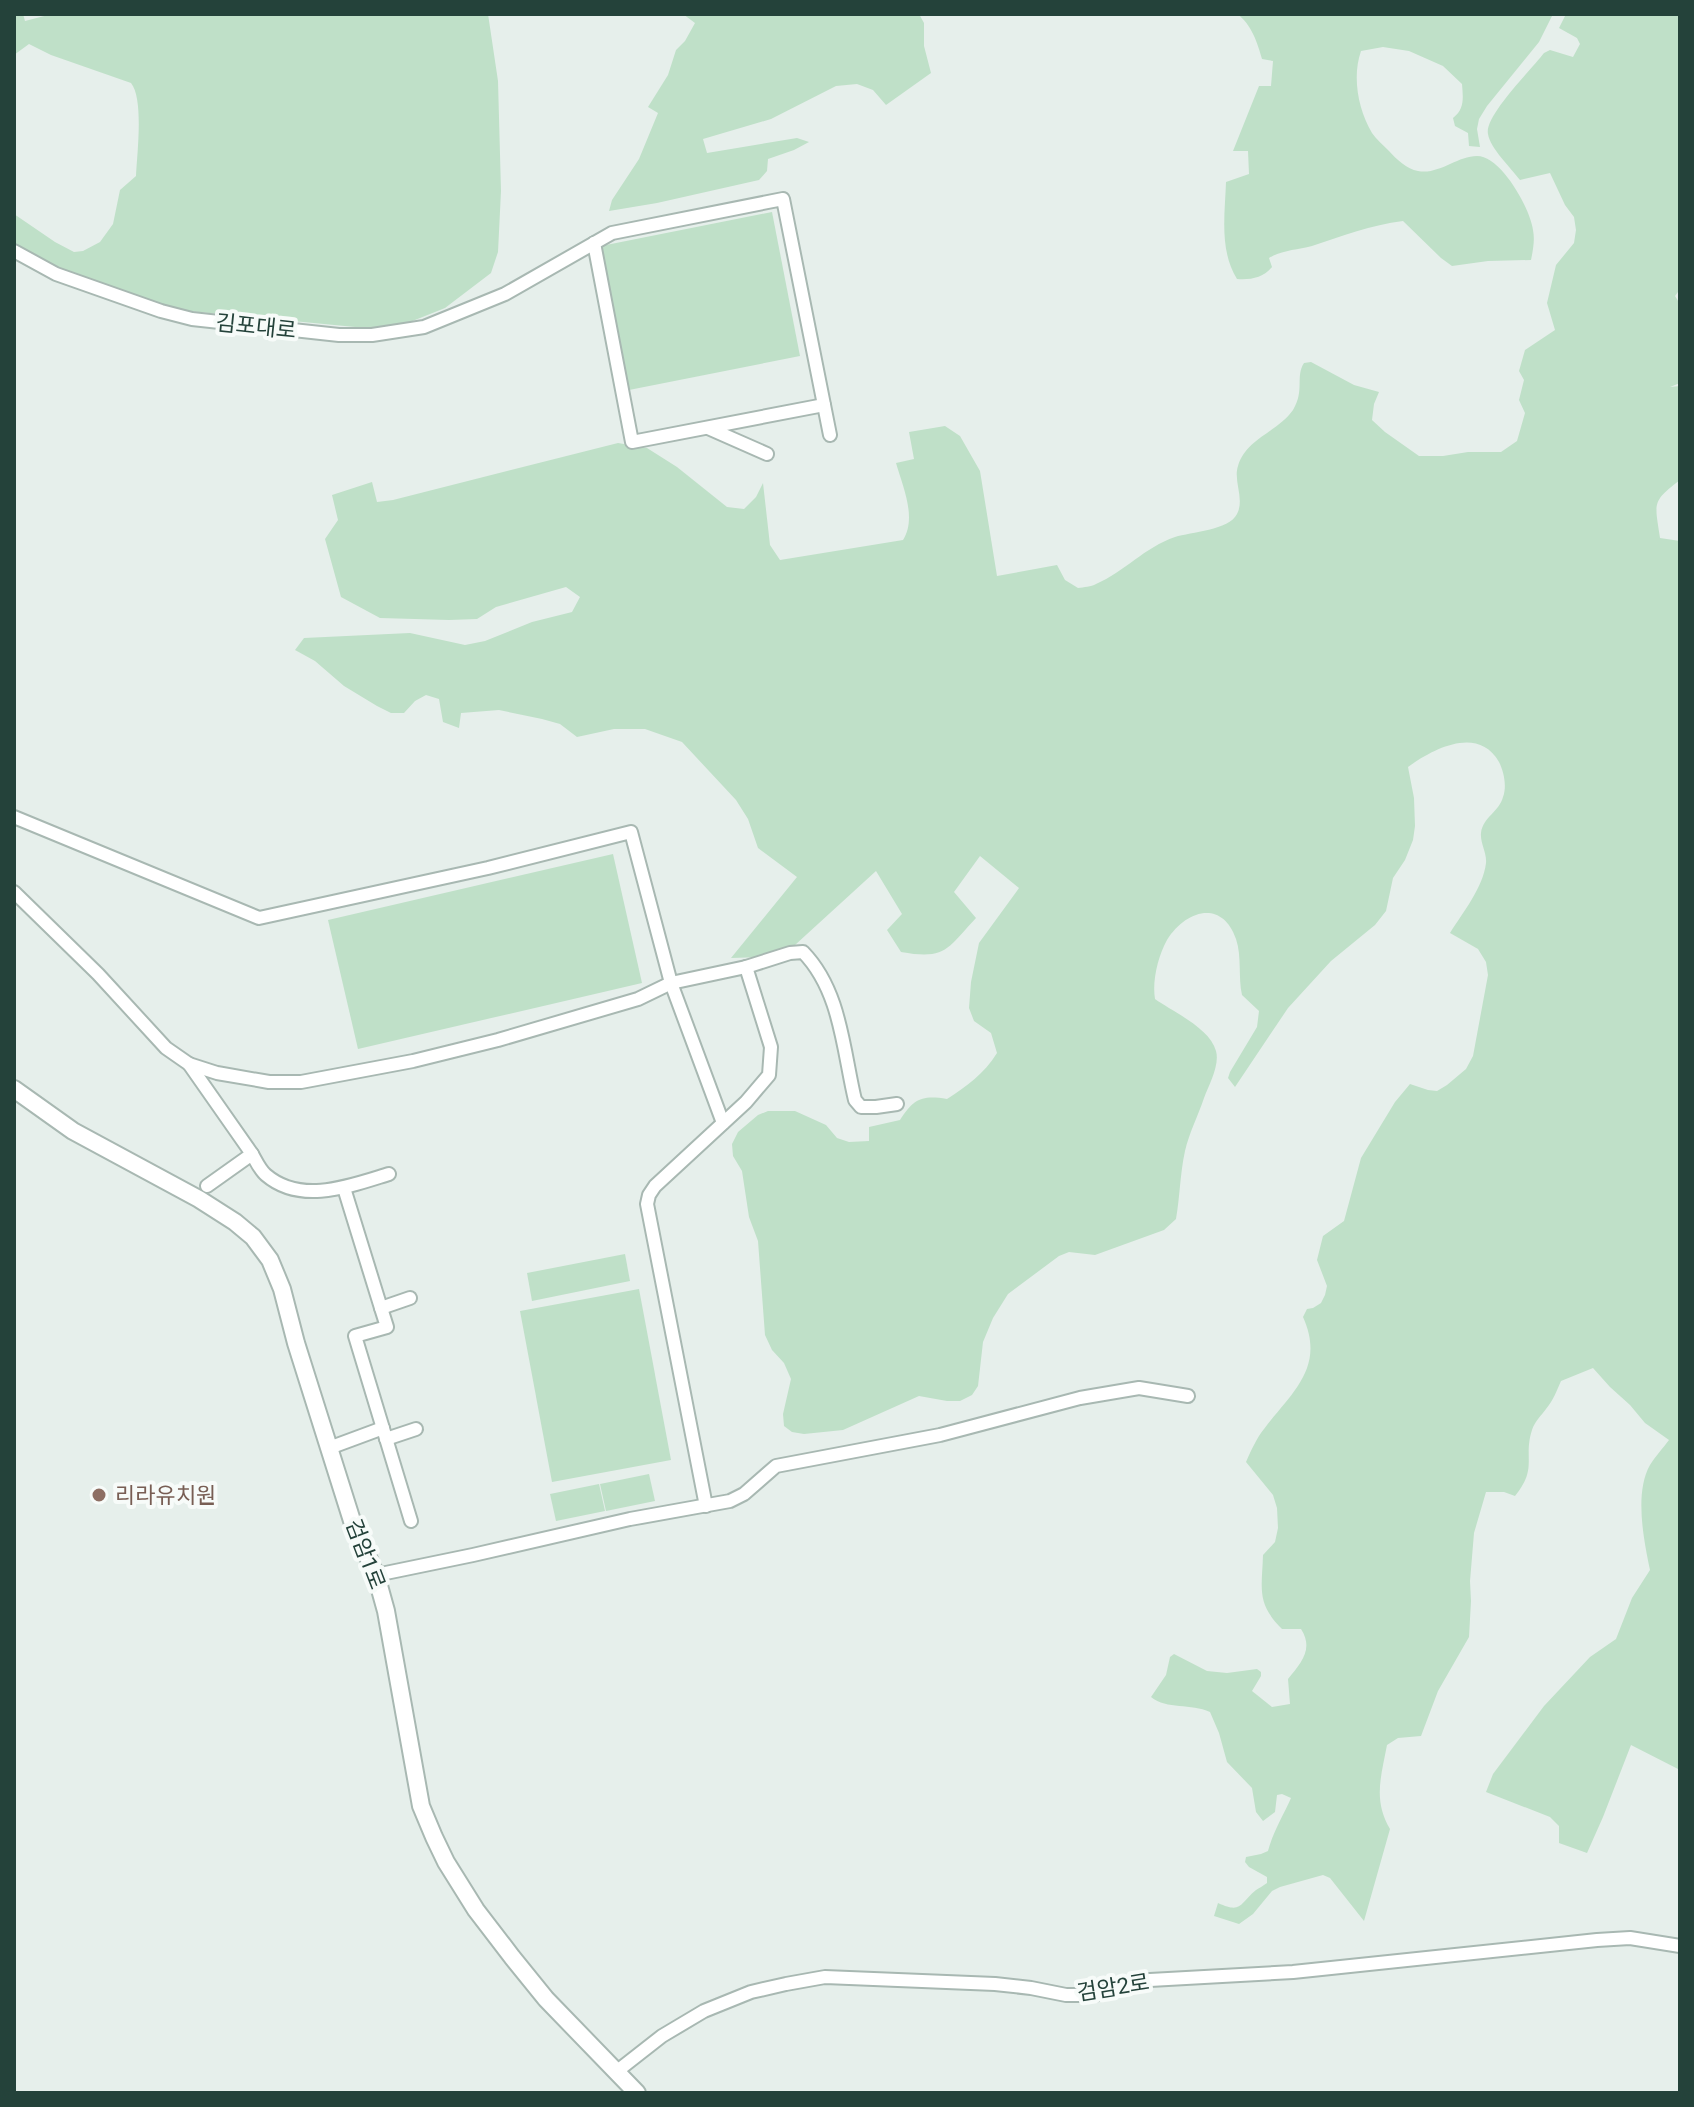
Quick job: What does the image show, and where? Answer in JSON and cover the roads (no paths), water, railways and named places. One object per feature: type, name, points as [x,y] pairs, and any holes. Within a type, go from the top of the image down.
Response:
[{"type":"street","name":"김포대로","points":[[14,251],[56,274],[192,319],[339,335],[372,335],[424,327],[505,294],[612,233],[783,199],[824,405]]},
{"type":"street","points":[[594,243],[632,442],[824,405],[830,435]]},
{"type":"street","points":[[706,427],[767,454]]},
{"type":"street","points":[[14,817],[259,918],[488,868],[631,832],[671,983],[723,1123]]},
{"type":"street","points":[[14,892],[98,974],[166,1048],[189,1064],[217,1073],[269,1082],[312,1080],[413,1061],[638,999],[671,983],[803,952],[836,1007],[855,1100],[861,1107],[897,1104]]},
{"type":"street","points":[[706,1506],[647,1204],[655,1186],[760,1088],[769,1075],[771,1047],[746,967]]},
{"type":"street","points":[[189,1064],[264,1174],[284,1186],[305,1192],[344,1188],[389,1174]]},
{"type":"street","name":"검암1로","points":[[14,1089],[73,1131],[199,1199],[235,1222],[253,1237],[270,1260],[282,1289],[353,1524],[376,1575],[386,1611],[421,1806],[434,1837],[476,1910],[512,1957],[546,1999],[637,2093]]},
{"type":"street","points":[[207,1186],[252,1154]]},
{"type":"street","points":[[344,1188],[387,1327],[355,1336],[411,1521]]},
{"type":"street","points":[[381,1308],[410,1298]]},
{"type":"street","points":[[376,1575],[584,1529],[730,1501],[744,1494],[776,1466],[914,1441],[1080,1398],[1139,1388],[1188,1396]]},
{"type":"street","points":[[329,1448],[416,1429]]},
{"type":"street","name":"검암2로","points":[[616,2072],[679,2025],[726,2001],[825,1977],[995,1984],[1066,1995],[1095,1995],[1133,1982],[1150,1980],[1307,1971],[1597,1940],[1639,1939],[1680,1946]]},
{"type":"place","name":"리라유치원","points":[[99,1495]]}]
